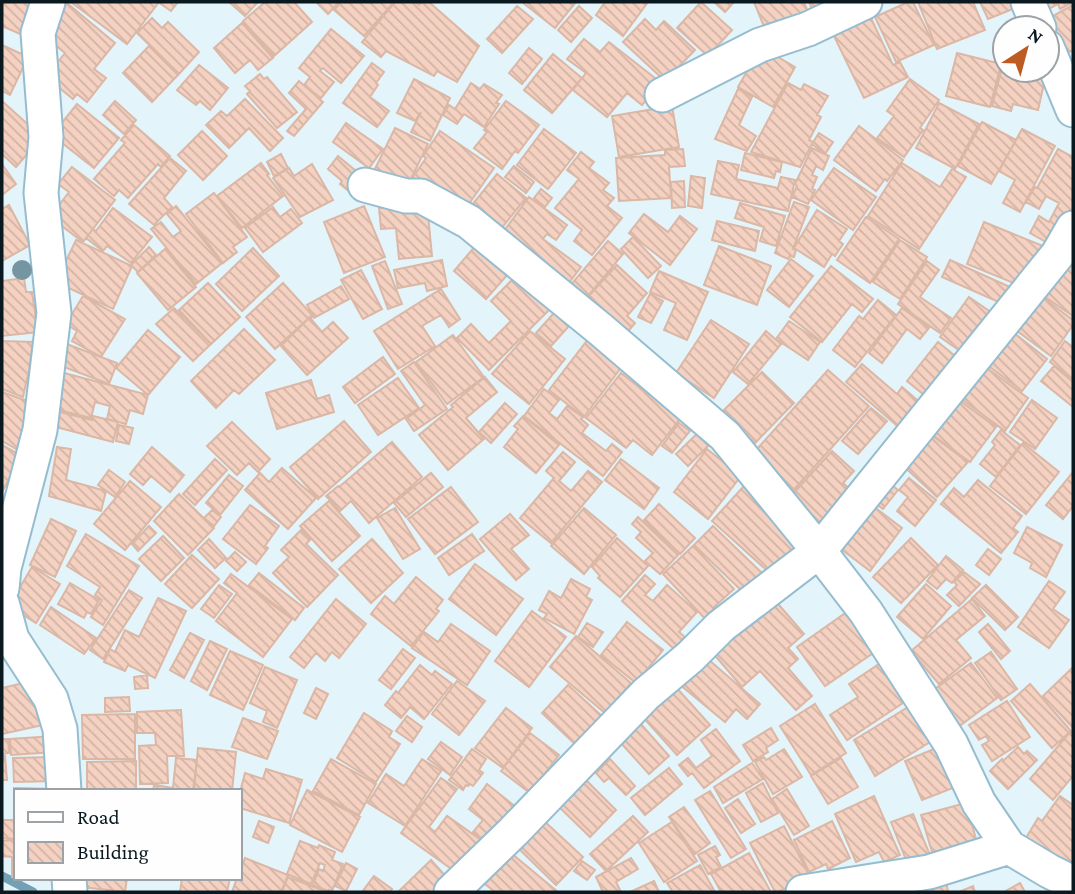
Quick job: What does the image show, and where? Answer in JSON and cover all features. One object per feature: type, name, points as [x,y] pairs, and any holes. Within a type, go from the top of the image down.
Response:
[{"type":"street","points":[[2,588],[4,568],[40,430],[54,313],[40,193],[46,137],[38,33],[48,2]]},
{"type":"street","points":[[662,95],[760,45],[808,29],[865,2]]},
{"type":"street","points":[[1061,81],[1073,110]]},
{"type":"street","points":[[365,185],[406,196],[421,196],[469,222],[725,436],[866,612],[951,744],[979,803],[1009,847],[1049,872],[1073,883]]},
{"type":"street","points":[[451,892],[646,694],[690,657],[721,626],[819,551],[1058,254],[1073,228]]},
{"type":"street","points":[[2,603],[12,639],[51,699],[60,729],[64,789]]},
{"type":"street","points":[[803,892],[929,872],[1009,847]]},
{"type":"building","points":[[2,2],[42,2],[27,37],[2,26]]},
{"type":"building","points":[[73,2],[159,2],[127,44]]},
{"type":"building","points":[[158,2],[178,2],[171,11]]},
{"type":"building","points":[[229,2],[258,2],[245,16]]},
{"type":"building","points":[[265,2],[294,2],[312,22],[274,56],[243,21]]},
{"type":"building","points":[[316,2],[339,2],[328,14]]},
{"type":"building","points":[[341,2],[394,2],[364,36],[334,10]]},
{"type":"building","points":[[395,2],[415,2],[419,5],[429,2],[479,46],[457,82],[437,71],[434,76],[386,51],[381,57],[362,42]]},
{"type":"building","points":[[522,2],[576,2],[555,28]]},
{"type":"building","points":[[605,2],[648,2],[623,36],[596,15]]},
{"type":"building","points":[[701,2],[732,30],[708,56],[677,28]]},
{"type":"building","points":[[714,2],[734,2],[725,12]]},
{"type":"building","points":[[754,2],[804,2],[808,12],[765,29]]},
{"type":"building","points":[[809,2],[833,2],[813,11]]},
{"type":"building","points":[[913,2],[934,45],[896,62],[875,17]]},
{"type":"building","points":[[918,2],[973,2],[985,30],[937,49]]},
{"type":"building","points":[[980,2],[1018,2],[1020,6],[1000,14],[991,14],[988,19]]},
{"type":"building","points":[[1045,2],[1073,2],[1060,9],[1058,4],[1049,9]]},
{"type":"building","points":[[67,3],[115,43],[94,69],[106,78],[87,102],[77,94],[73,99],[46,77],[65,53],[42,34]]},
{"type":"building","points":[[1073,5],[1073,50],[1064,55],[1061,50],[1061,14],[1057,14]]},
{"type":"building","points":[[517,6],[533,19],[502,53],[487,39]]},
{"type":"building","points":[[579,6],[592,18],[571,42],[558,30]]},
{"type":"building","points":[[870,16],[893,65],[900,62],[908,77],[864,98],[833,34]]},
{"type":"building","points":[[152,18],[162,28],[168,22],[199,52],[179,74],[137,33]]},
{"type":"building","points":[[645,19],[656,30],[664,21],[695,50],[665,81],[623,42]]},
{"type":"building","points":[[242,23],[273,58],[258,70],[250,60],[235,73],[214,48]]},
{"type":"building","points":[[331,29],[364,56],[341,83],[323,68],[320,71],[334,82],[321,98],[304,85],[310,77],[299,68]]},
{"type":"building","points":[[584,39],[600,52],[609,42],[660,82],[642,105],[627,93],[607,117],[573,90],[586,73],[567,59]]},
{"type":"building","points":[[2,45],[28,57],[10,95],[2,91]]},
{"type":"building","points":[[149,46],[178,75],[152,102],[123,73]]},
{"type":"building","points":[[761,47],[795,67],[773,107],[738,87]]},
{"type":"building","points":[[529,48],[542,59],[522,84],[509,73]]},
{"type":"building","points":[[957,53],[991,62],[991,84],[996,84],[990,107],[946,96]]},
{"type":"building","points":[[553,54],[582,78],[552,113],[524,90]]},
{"type":"building","points":[[372,63],[384,72],[370,97],[389,111],[377,127],[343,103]]},
{"type":"building","points":[[199,65],[228,88],[210,110],[200,101],[196,105],[177,90]]},
{"type":"building","points":[[260,74],[264,79],[267,77],[297,112],[277,128],[247,94],[250,91],[245,86]]},
{"type":"building","points":[[414,79],[450,98],[430,141],[411,132],[421,112],[415,121],[397,113]]},
{"type":"building","points":[[910,79],[939,100],[904,157],[877,138],[894,116],[887,111]]},
{"type":"building","points":[[299,81],[323,102],[294,136],[287,131],[306,109],[289,93]]},
{"type":"building","points":[[471,83],[480,89],[484,84],[502,95],[484,127],[464,114],[457,124],[443,115],[449,105],[455,109]]},
{"type":"building","points":[[788,83],[801,90],[804,84],[828,96],[817,115],[821,117],[809,140],[813,142],[800,167],[751,152]]},
{"type":"building","points":[[998,84],[1044,84],[1038,110],[1013,104],[1011,111],[992,106]]},
{"type":"building","points":[[738,89],[752,97],[739,125],[756,136],[747,151],[715,139]]},
{"type":"building","points":[[245,99],[283,138],[270,151],[249,128],[229,148],[206,125],[221,111],[227,116]]},
{"type":"building","points":[[2,101],[42,137],[16,167],[2,154]]},
{"type":"building","points":[[115,101],[136,120],[124,134],[103,115]]},
{"type":"building","points":[[506,101],[539,125],[502,169],[474,148]]},
{"type":"building","points":[[939,103],[979,124],[955,169],[916,148]]},
{"type":"building","points":[[77,104],[119,138],[94,168],[52,135]]},
{"type":"building","points":[[672,106],[679,147],[619,157],[612,116]]},
{"type":"building","points":[[982,122],[1016,140],[991,184],[958,166]]},
{"type":"building","points":[[346,123],[383,149],[369,168],[333,142]]},
{"type":"building","points":[[134,125],[170,156],[161,167],[158,164],[128,198],[119,190],[114,196],[94,179],[125,143],[121,140]]},
{"type":"building","points":[[859,126],[903,160],[876,191],[834,160]]},
{"type":"building","points":[[395,128],[428,144],[405,191],[372,175]]},
{"type":"building","points":[[544,129],[576,153],[548,189],[517,165]]},
{"type":"building","points":[[1022,129],[1055,146],[1020,212],[1003,203],[1015,180],[999,171]]},
{"type":"building","points":[[202,131],[227,156],[203,180],[178,155]]},
{"type":"building","points":[[440,131],[494,168],[464,211],[411,180]]},
{"type":"building","points":[[819,133],[833,142],[825,154],[812,144]]},
{"type":"building","points":[[812,148],[829,156],[823,170],[816,166],[812,175],[817,177],[812,189],[815,190],[808,204],[792,197],[797,186],[795,184]]},
{"type":"building","points":[[683,149],[685,166],[669,167],[671,198],[619,201],[616,158],[665,155],[665,150]]},
{"type":"building","points":[[1058,149],[1073,157],[1073,218],[1057,248],[1030,233],[1039,216],[1049,222],[1059,203],[1046,196],[1039,209],[1026,202],[1035,187],[1037,188]]},
{"type":"building","points":[[581,152],[594,162],[589,168],[609,183],[603,190],[614,198],[607,206],[622,218],[592,255],[574,241],[582,230],[555,208],[579,179],[567,170]]},
{"type":"building","points":[[745,153],[782,162],[780,172],[776,171],[774,178],[741,170]]},
{"type":"building","points":[[281,154],[288,168],[274,176],[267,162]]},
{"type":"building","points":[[338,156],[367,180],[354,195],[340,184],[342,181],[328,169]]},
{"type":"building","points":[[170,158],[186,171],[164,198],[172,207],[154,225],[129,204]]},
{"type":"building","points":[[718,161],[739,165],[736,179],[778,188],[781,177],[795,180],[788,211],[711,194]]},
{"type":"building","points":[[261,163],[283,196],[242,228],[217,196]]},
{"type":"building","points":[[902,163],[940,187],[952,169],[966,177],[919,249],[868,216]]},
{"type":"building","points":[[2,164],[16,184],[2,195]]},
{"type":"building","points":[[312,164],[333,200],[300,217],[273,178],[289,168],[294,176]]},
{"type":"building","points":[[514,166],[534,182],[526,193],[505,177]]},
{"type":"building","points":[[72,167],[115,200],[83,242],[50,217],[69,192],[58,184]]},
{"type":"building","points":[[834,168],[876,197],[853,230],[811,200]]},
{"type":"building","points":[[497,174],[526,198],[496,235],[467,211]]},
{"type":"building","points":[[691,176],[705,178],[702,208],[688,206]]},
{"type":"building","points":[[684,181],[685,207],[672,208],[671,182]]},
{"type":"building","points":[[541,189],[552,198],[545,207],[534,198]]},
{"type":"building","points":[[214,193],[247,237],[233,247],[237,252],[223,263],[186,214]]},
{"type":"building","points":[[529,197],[567,225],[556,240],[547,234],[543,239],[581,267],[565,288],[498,239]]},
{"type":"building","points":[[794,202],[809,207],[793,249],[796,250],[794,257],[790,256],[788,259],[775,253]]},
{"type":"building","points":[[740,203],[785,216],[776,246],[760,241],[764,227],[735,218]]},
{"type":"building","points":[[427,204],[432,256],[399,259],[396,228],[381,229],[379,208]]},
{"type":"building","points":[[9,205],[30,245],[2,261],[2,209]]},
{"type":"building","points":[[176,206],[222,263],[196,284],[151,229],[161,222],[173,237],[181,231],[167,214]]},
{"type":"building","points":[[364,206],[385,257],[344,273],[324,222]]},
{"type":"building","points":[[273,207],[280,217],[291,209],[302,223],[263,252],[245,228]]},
{"type":"building","points":[[113,208],[152,237],[131,263],[107,246],[103,251],[86,238],[93,229],[96,231]]},
{"type":"building","points":[[817,210],[847,229],[839,241],[843,244],[835,256],[832,254],[824,267],[794,248]]},
{"type":"building","points":[[644,214],[668,232],[680,216],[697,229],[670,265],[629,233]]},
{"type":"building","points":[[866,217],[899,239],[870,283],[837,260]]},
{"type":"building","points":[[717,221],[759,231],[755,251],[712,240]]},
{"type":"building","points":[[984,222],[1043,246],[1026,288],[967,264]]},
{"type":"building","points":[[633,237],[661,266],[648,278],[621,249]]},
{"type":"building","points":[[482,238],[515,266],[486,299],[454,271]]},
{"type":"building","points":[[76,240],[132,266],[113,309],[56,282]]},
{"type":"building","points":[[900,240],[927,257],[900,299],[873,282]]},
{"type":"building","points":[[608,241],[623,254],[584,301],[568,288]]},
{"type":"building","points":[[719,246],[771,266],[757,305],[704,285]]},
{"type":"building","points":[[149,247],[156,255],[138,272],[131,265]]},
{"type":"building","points":[[253,248],[279,276],[242,311],[216,284]]},
{"type":"building","points":[[165,249],[196,287],[168,310],[137,273]]},
{"type":"building","points":[[1068,258],[1073,262],[1073,316],[1042,295]]},
{"type":"building","points":[[791,259],[813,276],[789,307],[767,290]]},
{"type":"building","points":[[442,260],[447,286],[427,291],[425,283],[398,288],[394,270]]},
{"type":"building","points":[[950,260],[1019,291],[1012,308],[942,277]]},
{"type":"building","points":[[385,261],[402,304],[388,309],[372,266]]},
{"type":"building","points":[[927,261],[939,270],[920,297],[951,318],[940,333],[898,304]]},
{"type":"building","points":[[617,265],[647,293],[627,316],[635,323],[624,336],[585,300]]},
{"type":"building","points":[[831,266],[873,299],[862,312],[852,304],[822,342],[790,317]]},
{"type":"building","points":[[523,269],[556,303],[489,370],[457,338],[471,324],[489,343],[511,321],[491,301]]},
{"type":"building","points":[[361,270],[382,309],[363,319],[341,280]]},
{"type":"building","points":[[659,271],[708,292],[687,340],[664,330],[676,303],[650,292]]},
{"type":"building","points":[[24,278],[26,292],[32,292],[38,332],[2,336],[2,281]]},
{"type":"building","points":[[208,283],[240,317],[211,344],[179,310]]},
{"type":"building","points":[[283,283],[312,315],[275,349],[246,317]]},
{"type":"building","points":[[341,286],[349,299],[314,318],[307,305]]},
{"type":"building","points":[[441,289],[460,319],[449,327],[441,315],[422,326],[435,346],[398,369],[374,331]]},
{"type":"building","points":[[650,294],[663,301],[651,323],[638,317]]},
{"type":"building","points":[[1038,294],[1073,320],[1073,325],[1051,356],[1013,328]]},
{"type":"building","points":[[83,296],[125,319],[101,357],[72,341],[77,331],[66,324]]},
{"type":"building","points":[[969,297],[1001,319],[963,353],[940,337]]},
{"type":"building","points":[[878,300],[896,315],[855,367],[833,350],[859,316],[863,319]]},
{"type":"building","points":[[563,303],[577,317],[551,346],[536,333]]},
{"type":"building","points":[[174,308],[211,344],[193,361],[156,324]]},
{"type":"building","points":[[902,308],[929,328],[920,339],[907,329],[882,363],[869,353]]},
{"type":"building","points":[[312,315],[311,319],[322,332],[333,322],[348,338],[307,375],[281,346]]},
{"type":"building","points":[[711,320],[749,344],[714,398],[676,373]]},
{"type":"building","points":[[789,321],[820,342],[808,360],[776,339]]},
{"type":"building","points":[[244,329],[275,360],[239,394],[234,390],[216,408],[191,381]]},
{"type":"building","points":[[1009,329],[1047,359],[1022,391],[983,362]]},
{"type":"building","points":[[148,330],[180,357],[148,395],[116,368]]},
{"type":"building","points":[[530,331],[565,359],[529,404],[492,374]]},
{"type":"building","points":[[766,331],[781,344],[748,384],[733,372]]},
{"type":"building","points":[[453,335],[484,377],[447,404],[416,362]]},
{"type":"building","points":[[589,338],[623,365],[584,417],[549,390]]},
{"type":"building","points":[[2,341],[33,342],[23,397],[2,389]]},
{"type":"building","points":[[1065,341],[1073,347],[1073,379],[1050,362]]},
{"type":"building","points":[[938,342],[966,365],[934,403],[907,381]]},
{"type":"building","points":[[64,343],[117,363],[109,384],[56,364]]},
{"type":"building","points":[[383,357],[395,374],[355,403],[343,387]]},
{"type":"building","points":[[414,362],[447,409],[414,431],[406,419],[425,405],[401,371]]},
{"type":"building","points":[[980,363],[1028,398],[1005,431],[956,395]]},
{"type":"building","points":[[862,364],[897,394],[902,387],[929,410],[908,435],[846,382]]},
{"type":"building","points":[[1054,366],[1073,382],[1073,407],[1041,381]]},
{"type":"building","points":[[828,370],[869,406],[790,494],[749,458]]},
{"type":"building","points":[[762,372],[794,403],[755,443],[721,413]]},
{"type":"building","points":[[64,373],[148,395],[143,414],[130,410],[126,424],[107,419],[110,406],[95,402],[91,418],[55,409]]},
{"type":"building","points":[[621,373],[682,416],[652,455],[633,440],[626,448],[586,418]]},
{"type":"building","points":[[485,377],[497,392],[466,418],[484,439],[448,470],[419,435]]},
{"type":"building","points":[[398,378],[419,408],[378,435],[358,405]]},
{"type":"building","points":[[311,380],[317,399],[329,395],[334,412],[277,429],[266,393]]},
{"type":"building","points":[[544,389],[559,400],[549,413],[557,419],[567,406],[583,417],[581,419],[588,425],[582,433],[606,451],[612,444],[622,452],[603,476],[524,416]]},
{"type":"building","points":[[2,392],[30,402],[18,450],[2,441]]},
{"type":"building","points":[[956,398],[996,427],[970,462],[930,433]]},
{"type":"building","points":[[1032,400],[1057,418],[1035,449],[1010,432]]},
{"type":"building","points":[[505,403],[517,414],[491,443],[479,432]]},
{"type":"building","points":[[871,408],[887,421],[858,454],[842,441]]},
{"type":"building","points":[[60,412],[92,420],[93,416],[118,422],[113,442],[56,427]]},
{"type":"building","points":[[523,416],[559,445],[536,473],[504,447],[518,429],[514,426]]},
{"type":"building","points":[[344,421],[371,452],[318,499],[290,467]]},
{"type":"building","points":[[232,422],[270,459],[258,472],[249,463],[237,475],[207,446]]},
{"type":"building","points":[[679,423],[690,431],[672,453],[662,446]]},
{"type":"building","points":[[119,425],[133,428],[129,444],[116,441]]},
{"type":"building","points":[[702,429],[713,441],[688,466],[676,454]]},
{"type":"building","points":[[1001,430],[1020,445],[996,477],[980,464],[995,445],[992,442]]},
{"type":"building","points":[[926,431],[968,462],[937,497],[900,463]]},
{"type":"building","points":[[392,442],[422,477],[369,523],[351,501],[340,511],[326,496]]},
{"type":"building","points":[[1023,443],[1059,472],[1026,514],[990,486]]},
{"type":"building","points":[[2,445],[22,456],[2,492]]},
{"type":"building","points":[[57,447],[71,449],[66,480],[106,491],[101,511],[49,496]]},
{"type":"building","points":[[152,447],[184,475],[170,492],[151,476],[143,485],[130,474]]},
{"type":"building","points":[[707,449],[741,476],[708,519],[674,492]]},
{"type":"building","points":[[832,451],[854,471],[843,483],[852,491],[822,524],[791,496]]},
{"type":"building","points":[[563,452],[575,462],[559,481],[571,491],[588,471],[602,482],[551,543],[520,518],[554,478],[546,471]]},
{"type":"building","points":[[215,459],[227,470],[195,505],[183,494]]},
{"type":"building","points":[[621,459],[659,488],[644,509],[605,480]]},
{"type":"building","points":[[282,468],[316,498],[288,529],[245,490],[260,473],[269,482]]},
{"type":"building","points":[[109,470],[125,482],[115,497],[98,485]]},
{"type":"building","points":[[1073,472],[1073,506],[1063,519],[1046,505]]},
{"type":"building","points":[[431,473],[443,487],[406,517],[394,503]]},
{"type":"building","points":[[229,475],[243,486],[220,515],[206,503]]},
{"type":"building","points":[[909,478],[936,500],[915,526],[897,511],[908,497],[899,490]]},
{"type":"building","points":[[885,480],[898,490],[883,509],[869,499]]},
{"type":"building","points":[[978,480],[1022,516],[1013,528],[1018,532],[1001,553],[941,504],[954,488],[964,497]]},
{"type":"building","points":[[130,481],[161,507],[125,550],[94,524]]},
{"type":"building","points":[[744,486],[803,540],[772,575],[712,521]]},
{"type":"building","points":[[451,487],[478,522],[435,554],[408,519]]},
{"type":"building","points":[[179,494],[214,528],[188,555],[154,521]]},
{"type":"building","points":[[865,500],[902,528],[870,571],[832,542]]},
{"type":"building","points":[[329,501],[360,536],[332,561],[300,526]]},
{"type":"building","points":[[659,504],[695,538],[680,554],[644,520]]},
{"type":"building","points":[[250,505],[279,526],[256,564],[223,539]]},
{"type":"building","points":[[395,508],[420,549],[403,559],[377,518]]},
{"type":"building","points":[[584,508],[616,535],[584,574],[551,546]]},
{"type":"building","points":[[212,510],[221,517],[214,526],[204,518]]},
{"type":"building","points":[[510,514],[529,535],[511,549],[529,569],[516,580],[480,539]]},
{"type":"building","points":[[638,517],[678,555],[660,574],[645,561],[653,553],[636,538],[641,532],[632,524]]},
{"type":"building","points":[[51,519],[76,531],[55,577],[30,565]]},
{"type":"building","points":[[149,526],[156,533],[138,551],[132,544]]},
{"type":"building","points":[[713,526],[763,574],[744,593],[694,545]]},
{"type":"building","points":[[1027,527],[1062,545],[1046,577],[1030,568],[1032,563],[1014,553]]},
{"type":"building","points":[[301,530],[310,540],[306,544],[338,575],[307,607],[273,573],[289,557],[281,550]]},
{"type":"building","points":[[86,534],[139,566],[103,625],[91,617],[102,600],[95,595],[100,587],[67,566]]},
{"type":"building","points":[[472,534],[484,551],[449,575],[438,558]]},
{"type":"building","points":[[163,536],[184,558],[161,581],[139,559]]},
{"type":"building","points":[[617,538],[648,566],[620,597],[598,578],[600,576],[592,567]]},
{"type":"building","points":[[911,538],[938,565],[901,603],[873,577]]},
{"type":"building","points":[[209,539],[226,558],[215,568],[198,550]]},
{"type":"building","points":[[372,539],[403,573],[371,603],[339,569]]},
{"type":"building","points":[[693,546],[734,589],[714,607],[720,614],[710,624],[663,574]]},
{"type":"building","points":[[988,549],[1001,559],[989,575],[976,565]]},
{"type":"building","points":[[235,552],[246,562],[237,571],[226,561]]},
{"type":"building","points":[[192,555],[219,579],[192,608],[165,584]]},
{"type":"building","points":[[946,556],[963,570],[952,583],[946,579],[937,589],[927,581]]},
{"type":"building","points":[[475,564],[523,599],[496,635],[449,599]]},
{"type":"building","points":[[32,567],[60,584],[36,623],[9,606]]},
{"type":"building","points":[[964,572],[980,584],[959,606],[947,595]]},
{"type":"building","points":[[259,573],[304,608],[295,620],[249,585]]},
{"type":"building","points":[[231,574],[292,619],[263,657],[216,621],[237,593],[224,583]]},
{"type":"building","points":[[645,575],[655,584],[645,595],[653,601],[667,585],[697,612],[679,632],[685,637],[674,649],[622,601]]},
{"type":"building","points":[[416,577],[443,600],[436,609],[439,611],[411,646],[371,614],[385,596],[394,604]]},
{"type":"building","points":[[571,579],[590,589],[586,597],[592,600],[574,634],[544,618],[547,614],[539,610],[549,591],[561,598]]},
{"type":"building","points":[[1049,581],[1065,592],[1053,609],[1069,620],[1049,648],[1018,627]]},
{"type":"building","points":[[70,583],[99,600],[91,614],[87,612],[84,618],[58,604]]},
{"type":"building","points":[[926,584],[951,606],[923,639],[897,617]]},
{"type":"building","points":[[219,585],[232,594],[214,618],[201,609]]},
{"type":"building","points":[[986,585],[1018,617],[1005,630],[972,598]]},
{"type":"building","points":[[129,590],[142,598],[103,659],[90,650]]},
{"type":"building","points":[[158,598],[186,611],[155,678],[128,665],[125,671],[104,662],[110,649],[115,652],[125,630],[139,637]]},
{"type":"building","points":[[773,598],[804,634],[788,648],[798,659],[788,668],[812,696],[796,710],[760,671],[742,687],[712,652]]},
{"type":"building","points":[[336,599],[366,624],[339,658],[332,652],[325,661],[316,653],[304,668],[290,657]]},
{"type":"building","points":[[972,599],[985,616],[956,640],[971,658],[939,684],[911,651]]},
{"type":"building","points":[[51,607],[96,638],[84,654],[40,625]]},
{"type":"building","points":[[854,607],[882,647],[825,686],[797,647]]},
{"type":"building","points":[[532,611],[566,637],[529,687],[495,661]]},
{"type":"building","points":[[627,622],[663,650],[636,683],[601,655]]},
{"type":"building","points":[[587,623],[603,632],[593,647],[578,637]]},
{"type":"building","points":[[451,624],[490,651],[467,685],[412,648],[424,632],[438,642]]},
{"type":"building","points":[[988,624],[1010,651],[1001,659],[979,632]]},
{"type":"building","points":[[190,633],[204,640],[184,678],[170,670]]},
{"type":"building","points":[[576,636],[631,683],[605,713],[550,667]]},
{"type":"building","points":[[210,641],[227,649],[207,690],[191,681]]},
{"type":"building","points":[[403,649],[415,658],[391,689],[379,680]]},
{"type":"building","points":[[230,651],[263,665],[243,710],[210,695]]},
{"type":"building","points":[[991,652],[1017,689],[1001,700],[975,663]]},
{"type":"building","points":[[702,654],[760,704],[747,719],[736,709],[725,722],[678,683]]},
{"type":"building","points":[[882,662],[906,701],[847,740],[830,715],[858,697],[849,684]]},
{"type":"building","points":[[971,663],[997,698],[958,727],[932,691]]},
{"type":"building","points":[[420,665],[432,675],[435,671],[452,684],[424,719],[410,707],[401,718],[385,705]]},
{"type":"building","points":[[265,667],[297,680],[277,728],[263,722],[267,711],[250,703]]},
{"type":"building","points":[[1073,667],[1073,728],[1043,696]]},
{"type":"building","points":[[147,675],[148,688],[135,689],[134,677]]},
{"type":"building","points":[[32,681],[43,725],[2,734],[2,688]]},
{"type":"building","points":[[457,681],[485,701],[459,735],[432,714]]},
{"type":"building","points":[[1030,684],[1071,731],[1052,748],[1011,701]]},
{"type":"building","points":[[568,685],[603,717],[576,745],[542,713]]},
{"type":"building","points":[[674,685],[710,725],[677,755],[641,715]]},
{"type":"building","points":[[316,688],[328,694],[316,719],[304,713]]},
{"type":"building","points":[[129,697],[130,711],[105,712],[105,698]]},
{"type":"building","points":[[1007,701],[1030,737],[992,761],[982,745],[989,741],[986,736],[979,740],[969,725]]},
{"type":"building","points":[[815,704],[846,753],[811,775],[780,726]]},
{"type":"building","points":[[913,704],[935,739],[875,776],[854,740]]},
{"type":"building","points":[[506,708],[532,728],[503,768],[475,748]]},
{"type":"building","points":[[181,710],[184,756],[167,756],[168,783],[140,784],[139,746],[156,745],[155,733],[137,733],[137,712]]},
{"type":"building","points":[[364,713],[392,731],[389,737],[400,744],[376,782],[337,758]]},
{"type":"building","points":[[135,714],[135,759],[83,759],[82,715]]},
{"type":"building","points":[[407,716],[422,727],[412,742],[396,731]]},
{"type":"building","points":[[243,718],[278,731],[267,759],[232,747]]},
{"type":"building","points":[[640,723],[669,756],[649,774],[620,742]]},
{"type":"building","points":[[771,728],[778,740],[766,748],[768,752],[753,761],[743,745]]},
{"type":"building","points":[[716,729],[740,761],[704,788],[692,773],[688,776],[679,765],[688,758],[696,768],[712,756],[701,740]]},
{"type":"building","points":[[1071,731],[1073,776],[1053,800],[1030,779]]},
{"type":"building","points":[[530,733],[559,755],[530,793],[501,771]]},
{"type":"building","points":[[54,736],[55,752],[11,755],[10,739]]},
{"type":"building","points":[[2,739],[8,739],[9,753],[2,754]]},
{"type":"building","points":[[441,742],[462,757],[450,775],[428,759]]},
{"type":"building","points":[[941,746],[958,786],[922,800],[905,761]]},
{"type":"building","points":[[1018,747],[1024,754],[1027,751],[1037,760],[1008,789],[990,771]]},
{"type":"building","points":[[198,748],[236,752],[232,789],[194,789]]},
{"type":"building","points":[[472,749],[486,759],[479,770],[483,773],[473,786],[466,785],[463,790],[449,780]]},
{"type":"building","points":[[784,749],[802,777],[773,794],[755,762],[764,757],[766,760]]},
{"type":"building","points":[[2,756],[5,756],[7,780],[2,780]]},
{"type":"building","points":[[53,757],[55,781],[14,782],[13,758]]},
{"type":"building","points":[[176,758],[197,760],[193,789],[153,789],[154,785],[173,788]]},
{"type":"building","points":[[841,758],[858,787],[828,804],[811,776]]},
{"type":"building","points":[[331,759],[376,784],[359,815],[313,791]]},
{"type":"building","points":[[422,759],[441,771],[405,826],[368,803],[386,774],[404,786]]},
{"type":"building","points":[[610,759],[635,786],[626,795],[609,778],[604,782],[596,773]]},
{"type":"building","points":[[136,761],[136,789],[87,789],[87,762]]},
{"type":"building","points":[[752,763],[763,779],[723,803],[714,787]]},
{"type":"building","points":[[669,768],[682,784],[645,815],[631,798]]},
{"type":"building","points":[[266,769],[302,780],[289,823],[242,809],[241,789],[245,773],[263,779]]},
{"type":"building","points":[[583,777],[616,810],[590,837],[556,804]]},
{"type":"building","points":[[441,778],[457,789],[429,827],[435,832],[447,816],[484,842],[460,875],[401,833]]},
{"type":"building","points":[[763,783],[778,813],[761,822],[746,793]]},
{"type":"building","points":[[487,784],[521,811],[489,844],[473,832],[483,820],[469,809]]},
{"type":"building","points":[[787,789],[809,826],[794,835],[772,799]]},
{"type":"building","points":[[307,790],[360,817],[342,852],[290,825]]},
{"type":"building","points":[[710,791],[746,849],[731,858],[695,800]]},
{"type":"building","points":[[874,796],[900,855],[884,862],[879,852],[856,862],[835,814]]},
{"type":"building","points":[[1060,796],[1073,805],[1073,860],[1069,867],[1026,838],[1038,818],[1042,821]]},
{"type":"building","points":[[738,799],[755,824],[741,833],[725,808]]},
{"type":"building","points":[[966,803],[979,850],[935,862],[921,815]]},
{"type":"building","points":[[684,807],[710,843],[695,854],[669,817]]},
{"type":"building","points":[[913,814],[932,860],[910,870],[891,822]]},
{"type":"building","points":[[633,816],[648,832],[606,871],[590,854]]},
{"type":"building","points":[[2,820],[14,820],[14,839],[2,838]]},
{"type":"building","points":[[543,820],[583,857],[556,885],[517,847]]},
{"type":"building","points":[[259,821],[274,827],[268,843],[253,837]]},
{"type":"building","points":[[832,821],[850,858],[828,869],[826,864],[809,872],[794,840]]},
{"type":"building","points":[[672,822],[697,861],[664,882],[639,843]]},
{"type":"building","points":[[784,826],[812,881],[775,892],[750,843]]},
{"type":"building","points":[[14,840],[14,877],[12,857],[2,856],[2,841]]},
{"type":"building","points":[[300,841],[335,852],[332,860],[343,864],[332,891],[313,885],[319,869],[323,871],[325,865],[320,863],[311,884],[287,874]]},
{"type":"building","points":[[715,846],[720,855],[716,857],[721,867],[708,874],[698,855]]},
{"type":"building","points":[[511,853],[558,892],[495,892],[485,884]]},
{"type":"building","points":[[749,853],[771,892],[721,892],[711,874]]},
{"type":"building","points":[[245,858],[288,875],[281,892],[232,892],[236,880],[242,880]]},
{"type":"building","points":[[631,858],[638,869],[616,882],[621,892],[603,892],[596,877]]},
{"type":"building","points":[[431,860],[450,881],[438,892],[398,892]]},
{"type":"building","points":[[582,861],[595,870],[587,880],[574,871]]},
{"type":"building","points":[[346,863],[357,869],[346,891],[335,886]]},
{"type":"building","points":[[700,865],[715,892],[673,892],[667,883]]},
{"type":"building","points":[[945,874],[948,892],[927,892],[925,878]]},
{"type":"building","points":[[374,876],[392,889],[390,892],[362,892]]},
{"type":"building","points":[[288,877],[327,892],[282,892]]},
{"type":"building","points":[[83,880],[127,880],[125,892],[82,887]]},
{"type":"building","points":[[182,880],[230,880],[227,892],[180,892]]},
{"type":"building","points":[[654,881],[659,892],[630,892]]},
{"type":"building","points":[[1020,883],[1025,892],[1004,892]]},
{"type":"building","points":[[973,886],[975,892],[959,892]]},
{"type":"waterway","points":[[2,876],[33,892]]}]
